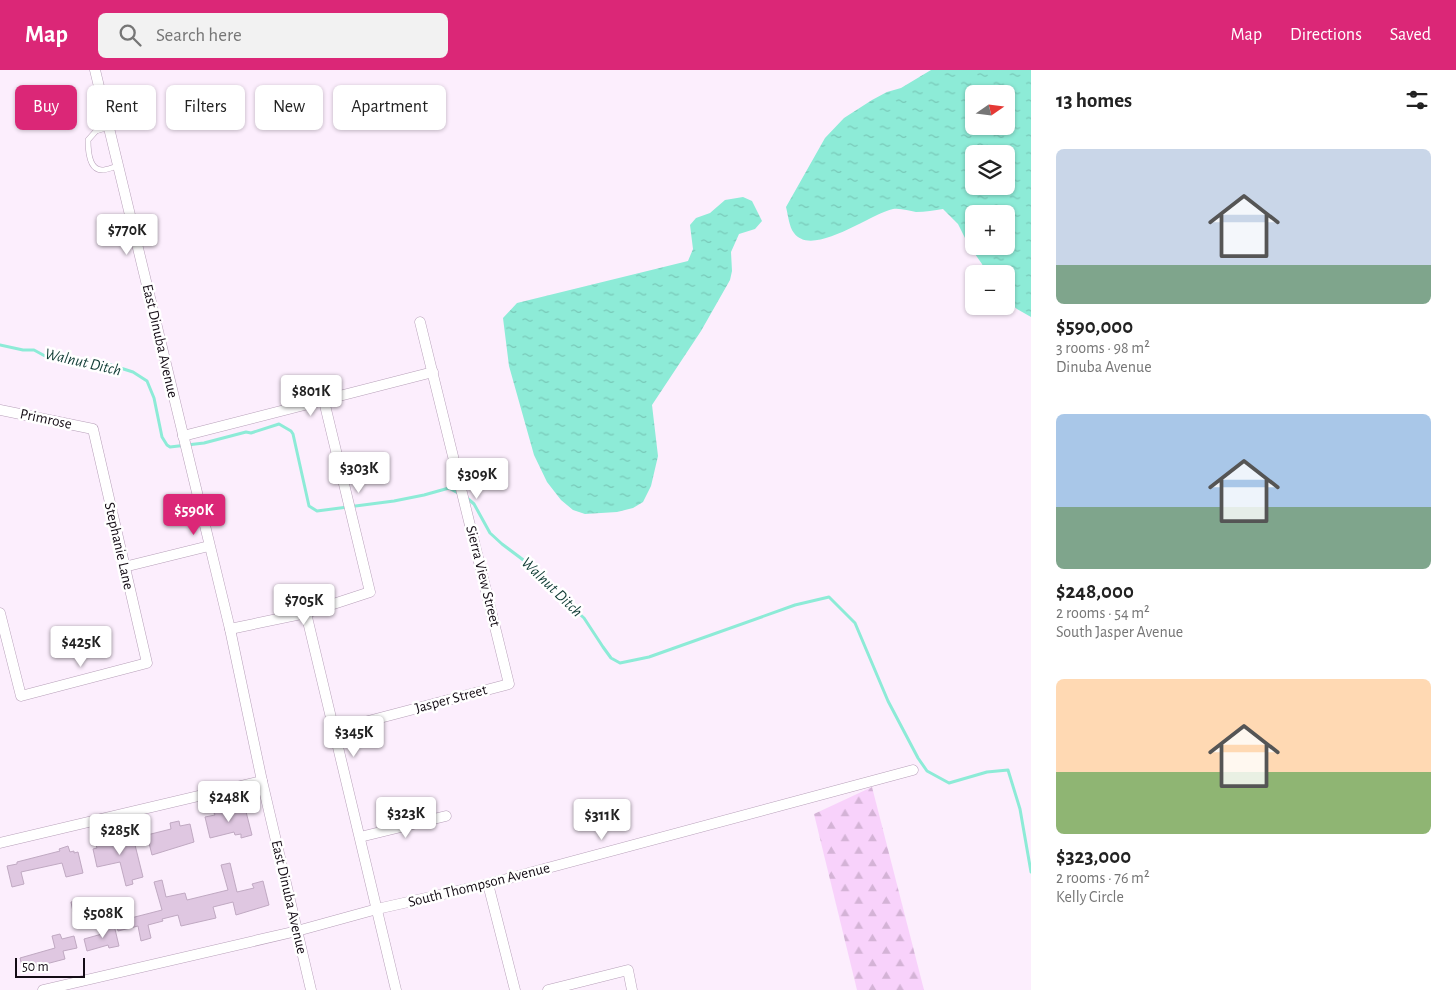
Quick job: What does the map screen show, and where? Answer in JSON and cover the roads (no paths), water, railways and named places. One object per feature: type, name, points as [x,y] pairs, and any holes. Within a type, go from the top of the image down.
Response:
[{"type":"street","name":"East Dinuba Avenue","points":[[95,70],[99,85]]},
{"type":"street","name":"East Dinuba Avenue","points":[[110,130],[230,629],[262,781],[312,990]]},
{"type":"street","name":"Sierra View Street","points":[[420,322],[509,684]]},
{"type":"street","points":[[183,436],[433,372]]},
{"type":"street","points":[[230,629],[306,613],[370,592],[324,401]]},
{"type":"street","name":"Primrose","points":[[0,410],[93,429]]},
{"type":"street","name":"Stephanie Lane","points":[[0,613],[21,696],[147,664],[93,429]]},
{"type":"street","points":[[124,567],[209,546]]},
{"type":"street","points":[[306,613],[396,990]]},
{"type":"street","name":"Jasper Street","points":[[334,730],[509,684]]},
{"type":"street","name":"South Thompson Avenue","points":[[43,990],[86,985],[377,909],[488,884],[913,770]]},
{"type":"street","points":[[0,843],[262,781]]},
{"type":"street","points":[[360,837],[446,816]]},
{"type":"street","points":[[488,884],[515,990]]},
{"type":"street","points":[[548,990],[628,970],[632,990]]},
{"type":"lane","points":[[99,130],[88,140],[90,160],[96,168],[101,170],[119,166]]},
{"type":"water","points":[[931,70],[1031,70],[1031,317],[1015,307],[1015,265],[982,265],[976,255],[1015,255],[1015,205],[965,205],[965,238],[958,224],[943,209],[916,212],[893,209],[827,238],[814,240],[802,239],[792,230],[786,207],[825,138],[844,118],[887,92],[901,88]]},
{"type":"water","points":[[743,197],[752,201],[762,221],[755,229],[739,234],[731,252],[732,271],[730,280],[701,331],[652,405],[658,456],[651,486],[643,502],[633,508],[617,512],[585,514],[573,510],[561,500],[547,482],[534,455],[509,366],[503,318],[517,303],[688,261],[693,249],[690,225],[696,218],[710,213],[725,200]]},
{"type":"waterway","name":"Walnut Ditch","points":[[0,345],[23,350],[34,350],[45,356],[79,359],[102,365],[111,365],[133,372],[147,381],[154,398],[162,437],[170,447],[204,443],[246,432],[251,433],[279,424],[293,434],[309,506],[317,511],[394,501],[449,488],[458,493]]},
{"type":"waterway","name":"Walnut Ditch","points":[[466,497],[474,504],[490,533],[542,574],[584,618],[611,658],[620,663],[649,657],[795,605],[829,597],[855,623],[888,701],[918,758],[927,771],[949,783],[987,772],[1008,770],[1020,809],[1031,872]]}]
